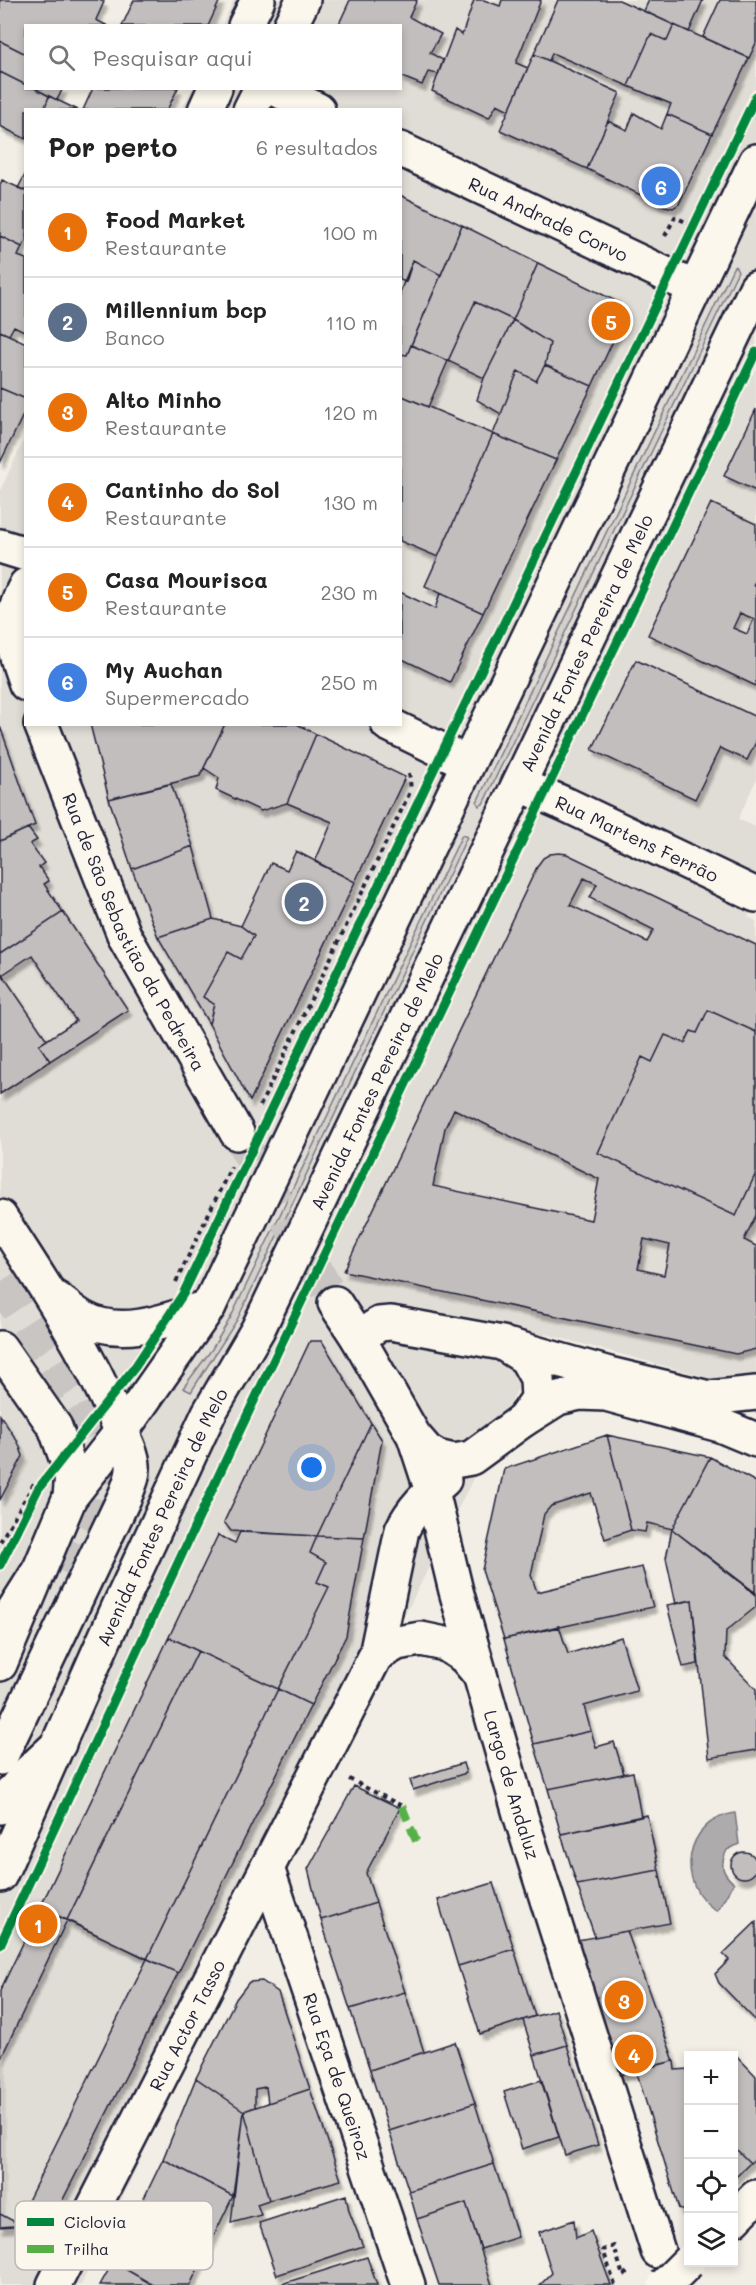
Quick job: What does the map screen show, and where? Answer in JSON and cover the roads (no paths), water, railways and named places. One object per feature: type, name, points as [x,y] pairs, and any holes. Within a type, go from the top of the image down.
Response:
[{"type":"main road","points":[[246,24],[258,0]]},
{"type":"main road","points":[[292,24],[303,0]]},
{"type":"main road","points":[[206,108],[214,90]]},
{"type":"main road","points":[[251,108],[260,90]]},
{"type":"main road","points":[[278,90],[314,108]]},
{"type":"main road","name":"Rua Andrade Corvo","points":[[402,150],[682,282]]},
{"type":"main road","points":[[0,1664],[70,1497],[121,1432],[209,1306],[468,763],[682,282],[756,162]]},
{"type":"main road","name":"Avenida Fontes Pereira de Melo","points":[[0,1875],[208,1413],[258,1329],[753,303]]},
{"type":"main road","points":[[0,546],[24,553]]},
{"type":"main road","points":[[24,589],[12,621],[12,636],[24,677]]},
{"type":"main road","name":"Rua de São Sebastião da Pedreira","points":[[42,726],[125,937],[235,1148]]},
{"type":"main road","points":[[392,726],[468,763]]},
{"type":"main road","name":"Rua Martens Ferrão","points":[[519,784],[756,895]]},
{"type":"main road","points":[[0,1216],[51,1294],[80,1344],[108,1399],[133,1464],[128,1487],[0,1758]]},
{"type":"main road","points":[[51,1294],[84,1318],[103,1325],[129,1327],[165,1322],[209,1306]]},
{"type":"main road","name":"Largo de Andaluz","points":[[335,1303],[358,1338],[414,1436],[427,1451],[437,1457],[454,1461],[471,1458]]},
{"type":"main road","points":[[358,1338],[379,1324],[391,1323],[502,1343],[756,1440]]},
{"type":"main road","points":[[502,1343],[526,1358],[537,1378],[538,1399],[523,1420]]},
{"type":"main road","points":[[0,1348],[55,1427],[72,1474],[70,1497]]},
{"type":"main road","points":[[376,1655],[402,1530],[415,1507],[471,1458],[523,1420],[558,1398],[608,1384],[709,1398],[756,1415]]},
{"type":"main road","points":[[709,1398],[756,1394]]},
{"type":"main road","name":"Largo de Andaluz","points":[[414,1436],[432,1491],[480,1675],[545,1894],[658,2251]]},
{"type":"main road","points":[[2,1627],[38,1572]]},
{"type":"main road","name":"Largo de Andaluz","points":[[376,1655],[397,1643],[421,1639],[445,1644],[465,1657],[480,1675]]},
{"type":"main road","name":"Rua Actor Tasso","points":[[97,2201],[376,1655]]},
{"type":"main road","points":[[0,1807],[28,1773],[59,1744]]},
{"type":"main road","name":"Rua Eça de Queiroz","points":[[267,1868],[408,2285]]},
{"type":"main road","points":[[738,2215],[756,2197]]},
{"type":"main road","points":[[665,2285],[684,2266]]},
{"type":"main road","name":"Rua Actor Tasso","points":[[54,2285],[62,2270]]},
{"type":"tunnel","points":[[237,1133],[335,1303]]},
{"type":"tunnel","points":[[0,1282],[79,1403],[97,1444],[102,1463],[101,1492],[97,1511],[65,1587]]},
{"type":"place","name":"My Auchan","points":[[661,186]]},
{"type":"place","name":"Casa Mourisca","points":[[611,321]]},
{"type":"place","name":"Millennium bcp","points":[[304,902]]},
{"type":"place","name":"Food Market","points":[[38,1924]]},
{"type":"place","name":"Alto Minho","points":[[624,2000]]},
{"type":"place","name":"Cantinho do Sol","points":[[634,2054]]}]
